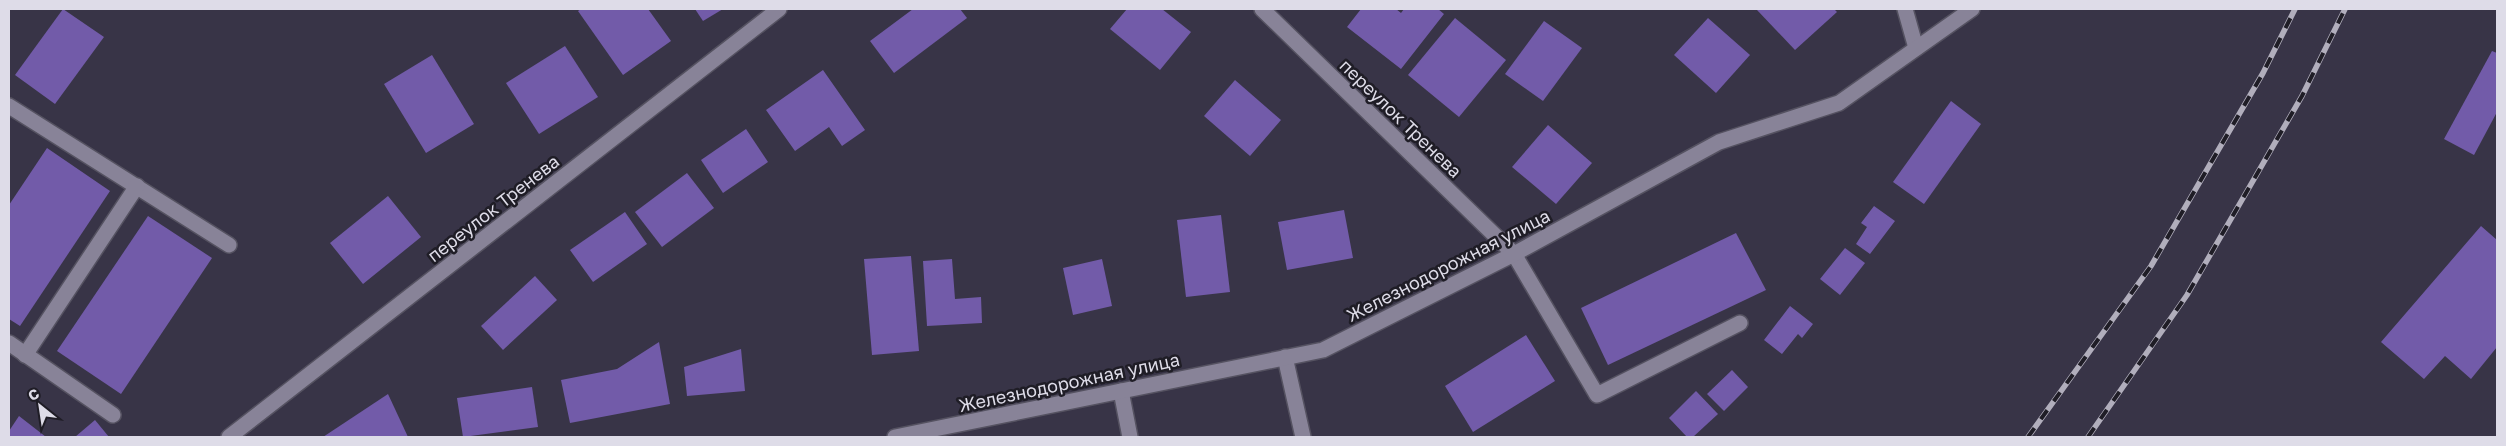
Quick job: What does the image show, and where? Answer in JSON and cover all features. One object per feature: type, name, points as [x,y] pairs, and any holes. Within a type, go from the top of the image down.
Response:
[{"type":"street","name":"переулок Тренева","points":[[229,437],[779,9]]},
{"type":"street","name":"переулок Тренева","points":[[1262,9],[1514,254],[1597,395],[1740,323]]},
{"type":"street","points":[[1905,9],[1916,48]]},
{"type":"street","name":"Железнодорожная улица","points":[[895,437],[1322,350],[1514,254],[1719,142],[1840,103],[1972,9]]},
{"type":"street","points":[[9,106],[229,245]]},
{"type":"street","points":[[25,355],[137,186]]},
{"type":"street","points":[[9,344],[113,415]]},
{"type":"street","points":[[1285,357],[1303,437]]},
{"type":"street","points":[[1121,391],[1130,437]]},
{"type":"building","points":[[63,9],[104,37],[55,104],[15,75]]},
{"type":"building","points":[[581,9],[648,9],[671,41],[623,75],[578,11]]},
{"type":"building","points":[[695,9],[723,9],[703,21]]},
{"type":"building","points":[[913,9],[960,9],[967,18],[894,73],[870,41]]},
{"type":"building","points":[[1127,9],[1162,9],[1191,32],[1160,70],[1110,29]]},
{"type":"building","points":[[1361,9],[1396,9],[1401,13],[1404,9],[1438,9],[1444,14],[1401,69],[1347,27]]},
{"type":"building","points":[[1834,9],[1837,12],[1795,50],[1757,10]]},
{"type":"building","points":[[1455,18],[1506,60],[1459,117],[1408,75]]},
{"type":"building","points":[[1708,18],[1750,55],[1716,93],[1674,55]]},
{"type":"building","points":[[1544,21],[1582,48],[1543,101],[1505,74]]},
{"type":"building","points":[[565,46],[598,97],[539,134],[506,83]]},
{"type":"building","points":[[2492,51],[2497,53],[2497,112],[2474,155],[2444,139]]},
{"type":"building","points":[[432,55],[474,124],[426,153],[384,84]]},
{"type":"building","points":[[823,70],[865,130],[842,146],[829,127],[795,151],[766,110]]},
{"type":"building","points":[[1235,80],[1281,120],[1250,156],[1204,116]]},
{"type":"building","points":[[1951,101],[1981,124],[1924,204],[1893,182]]},
{"type":"building","points":[[1548,125],[1592,163],[1556,204],[1512,167]]},
{"type":"building","points":[[746,129],[768,162],[723,193],[701,160]]},
{"type":"building","points":[[47,148],[110,191],[20,326],[9,319],[9,205]]},
{"type":"building","points":[[687,173],[714,208],[662,247],[635,212]]},
{"type":"building","points":[[388,196],[421,237],[363,284],[330,243]]},
{"type":"building","points":[[1874,206],[1895,221],[1870,254],[1856,244],[1867,227],[1861,223]]},
{"type":"building","points":[[1344,210],[1353,258],[1287,270],[1278,222]]},
{"type":"building","points":[[625,212],[647,244],[593,282],[570,250]]},
{"type":"building","points":[[1221,215],[1230,292],[1186,297],[1177,220]]},
{"type":"building","points":[[148,216],[212,258],[121,394],[57,351]]},
{"type":"building","points":[[2481,226],[2497,240],[2497,347],[2471,379],[2445,356],[2424,379],[2381,342]]},
{"type":"building","points":[[1736,233],[1766,290],[1608,365],[1581,308]]},
{"type":"building","points":[[1845,248],[1865,263],[1840,295],[1820,279]]},
{"type":"building","points":[[911,256],[919,351],[872,355],[864,259]]},
{"type":"building","points":[[952,259],[955,299],[981,297],[982,323],[927,326],[923,261]]},
{"type":"building","points":[[1102,259],[1112,306],[1073,315],[1063,268]]},
{"type":"building","points":[[535,276],[557,300],[503,350],[481,326]]},
{"type":"building","points":[[1790,306],[1813,324],[1802,338],[1798,334],[1782,354],[1764,340]]},
{"type":"building","points":[[1526,335],[1555,381],[1473,432],[1445,386]]},
{"type":"building","points":[[659,342],[670,404],[570,423],[561,380],[617,369]]},
{"type":"building","points":[[741,349],[745,391],[687,396],[684,367]]},
{"type":"building","points":[[1732,370],[1748,387],[1724,411],[1707,394]]},
{"type":"building","points":[[532,387],[538,427],[463,437],[457,398]]},
{"type":"building","points":[[1696,391],[1718,414],[1693,437],[1687,437],[1669,418]]},
{"type":"building","points":[[388,394],[408,437],[323,437]]},
{"type":"building","points":[[19,416],[46,437],[9,437],[9,431]]},
{"type":"building","points":[[95,420],[109,437],[75,437]]},
{"type":"railway","points":[[2028,437],[2151,266],[2263,73],[2295,9]]},
{"type":"railway","points":[[2088,437],[2187,295],[2302,96],[2345,9]]}]
